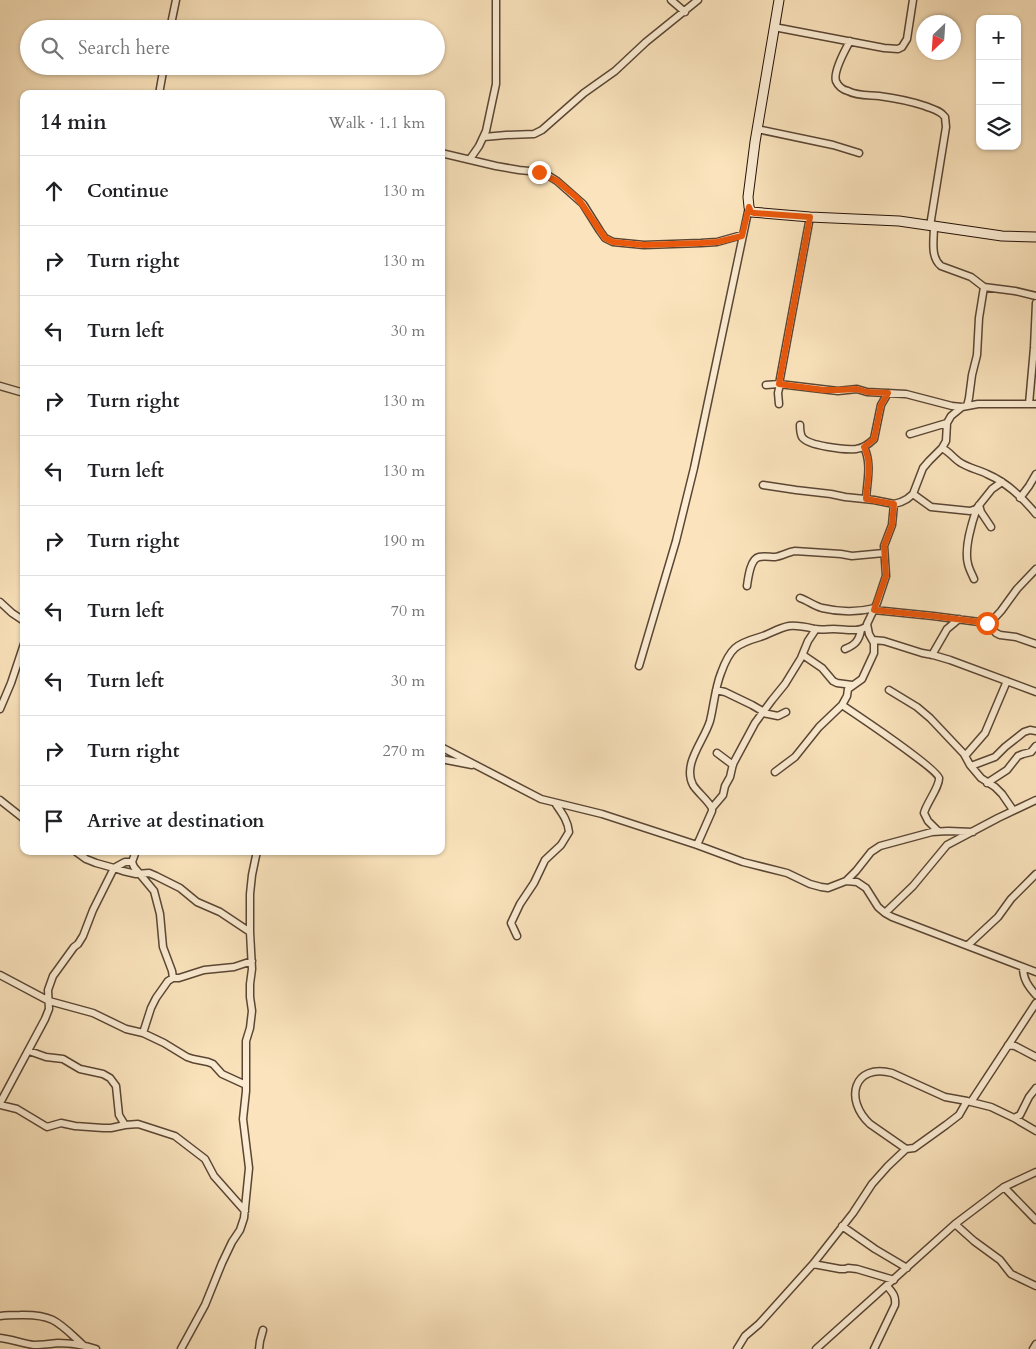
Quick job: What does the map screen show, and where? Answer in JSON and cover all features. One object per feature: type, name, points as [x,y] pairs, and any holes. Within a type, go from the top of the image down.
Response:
[{"type":"street","points":[[172,20],[176,0]]},
{"type":"street","points":[[470,159],[484,137],[496,84],[496,0]]},
{"type":"street","points":[[671,0],[685,12]]},
{"type":"street","points":[[484,137],[506,134],[534,134],[542,130],[584,93],[615,71],[646,42],[685,12],[695,0]]},
{"type":"street","points":[[639,666],[676,541],[694,468],[732,289],[749,207],[748,197],[779,0]]},
{"type":"street","points":[[774,27],[898,49],[902,47],[907,39],[914,0]]},
{"type":"street","points":[[850,41],[836,72],[837,83],[841,87],[856,94],[881,96],[915,103],[940,111],[945,117],[946,127],[932,226],[934,256],[938,264],[971,277],[984,287],[1036,296]]},
{"type":"street","points":[[161,90],[163,75]]},
{"type":"street","points":[[758,129],[833,145],[859,153]]},
{"type":"street","points":[[445,154],[519,170],[539,172],[549,176],[576,197],[605,238],[613,242],[644,245],[717,242],[742,236]]},
{"type":"street","points":[[749,207],[751,212],[754,213],[899,222],[1002,236],[1036,237]]},
{"type":"street","points":[[779,404],[779,384],[810,217]]},
{"type":"street","points":[[763,485],[894,504],[910,497],[913,494],[922,468],[942,448],[946,441],[947,423],[951,416],[964,406],[977,355],[979,318],[984,287]]},
{"type":"street","points":[[766,385],[779,384],[824,390],[857,389],[867,392],[906,394],[952,406],[1032,404],[1036,303]]},
{"type":"street","points":[[2,388],[20,392]]},
{"type":"street","points":[[800,425],[802,438],[814,444],[844,449],[864,447],[874,439],[881,405],[888,393]]},
{"type":"street","points":[[910,434],[947,423]]},
{"type":"street","points":[[864,447],[867,453],[869,471],[866,499]]},
{"type":"street","points":[[942,448],[963,464],[1002,482],[1036,514]]},
{"type":"street","points":[[1020,498],[1036,474]]},
{"type":"street","points":[[913,494],[928,506],[970,511],[978,506],[992,489],[1002,482]]},
{"type":"street","points":[[845,649],[856,643],[875,609],[886,576],[885,542],[892,525],[894,504]]},
{"type":"street","points":[[978,506],[991,527]]},
{"type":"street","points":[[974,579],[967,563],[967,554],[970,531],[978,506]]},
{"type":"street","points":[[747,586],[749,572],[754,560],[758,557],[775,557],[790,551],[852,556],[884,553]]},
{"type":"street","points":[[989,624],[1036,569]]},
{"type":"street","points":[[800,598],[820,607],[837,610],[875,609],[989,624],[1000,635],[1016,637],[1036,644]]},
{"type":"street","points":[[0,602],[20,618]]},
{"type":"street","points":[[932,655],[944,632],[959,620]]},
{"type":"street","points":[[712,808],[694,786],[691,780],[690,765],[710,722],[721,672],[734,648],[742,642],[786,627],[800,626],[816,629],[864,628]]},
{"type":"street","points":[[775,772],[795,758],[819,727],[842,705],[847,696],[848,689],[862,679],[874,650],[873,640],[864,628]]},
{"type":"street","points":[[697,845],[712,812],[712,808],[723,794],[733,765],[755,723],[785,684],[816,629]]},
{"type":"street","points":[[873,640],[884,641],[932,655],[988,673],[1036,692]]},
{"type":"street","points":[[803,655],[822,668],[833,682],[852,685]]},
{"type":"street","points":[[0,708],[20,656]]},
{"type":"street","points":[[965,756],[985,733],[1007,681]]},
{"type":"street","points":[[716,690],[752,704],[763,712],[778,716],[786,712]]},
{"type":"street","points":[[889,690],[917,707],[930,718],[965,756],[981,778],[999,790],[1013,810]]},
{"type":"street","points":[[842,705],[938,774],[937,785],[924,813],[928,821],[938,831]]},
{"type":"street","points":[[971,766],[995,757],[1005,746],[1024,732],[1030,730],[1036,732]]},
{"type":"street","points":[[987,783],[1007,770],[1018,756],[1033,751],[1036,746]]},
{"type":"street","points":[[445,749],[531,794],[555,803],[602,814],[743,862],[787,874],[821,887],[828,888],[846,881],[856,872],[871,852],[880,846],[938,831],[974,832]]},
{"type":"street","points":[[717,753],[733,765]]},
{"type":"street","points":[[445,760],[480,766]]},
{"type":"street","points":[[0,800],[20,812]]},
{"type":"street","points":[[885,913],[913,886],[947,845],[1036,800]]},
{"type":"street","points":[[517,936],[511,923],[514,914],[546,860],[561,846],[568,834],[567,822],[555,803]]},
{"type":"street","points":[[81,855],[90,861],[123,871],[136,874],[149,873],[156,876],[180,888],[197,902],[220,912],[250,932]]},
{"type":"street","points":[[135,855],[132,862],[134,867],[154,891],[160,914],[163,947],[174,978]]},
{"type":"street","points":[[180,1349],[205,1305],[222,1263],[240,1230],[244,1218],[249,1168],[243,1119],[246,1085],[246,1041],[252,1017],[250,997],[252,961],[250,894],[256,855]]},
{"type":"street","points":[[132,862],[125,862],[114,868],[93,910],[83,936],[53,976],[48,990],[49,1009],[45,1019],[0,1104],[17,1109],[46,1126],[53,1126],[61,1122],[75,1126],[102,1128],[140,1125],[170,1134],[179,1138],[205,1159],[214,1176],[244,1211]]},
{"type":"street","points":[[968,946],[998,917],[1011,899],[1036,874]]},
{"type":"street","points":[[846,881],[857,882],[866,888],[885,913],[915,927],[1036,972]]},
{"type":"street","points":[[143,1033],[156,998],[164,985],[174,978],[210,969],[234,967],[252,961]]},
{"type":"street","points":[[1023,967],[1025,980],[1036,995]]},
{"type":"street","points":[[0,976],[49,1001],[93,1013],[131,1032],[143,1033],[187,1057],[213,1064],[222,1074],[246,1085]]},
{"type":"street","points":[[737,1349],[745,1336],[759,1324],[813,1264],[860,1204],[872,1184],[906,1149],[914,1148],[959,1114],[1036,1003]]},
{"type":"street","points":[[1008,1044],[1036,1057]]},
{"type":"street","points":[[29,1051],[46,1057],[63,1059],[80,1069],[102,1074],[110,1078],[116,1086],[119,1116],[125,1125]]},
{"type":"street","points":[[906,1149],[870,1124],[859,1110],[855,1100],[855,1093],[857,1086],[867,1073],[878,1070],[892,1073],[945,1097],[991,1107],[1036,1131]]},
{"type":"street","points":[[1014,1118],[1020,1115],[1036,1088]]},
{"type":"street","points":[[816,1349],[955,1224],[1004,1187],[1036,1172]]},
{"type":"street","points":[[1004,1187],[1036,1220]]},
{"type":"street","points":[[955,1224],[1000,1260],[1012,1274],[1036,1286]]},
{"type":"street","points":[[842,1226],[907,1268]]},
{"type":"street","points":[[813,1264],[840,1269],[852,1268],[894,1280]]},
{"type":"street","points":[[874,1349],[894,1305],[895,1298],[887,1286]]},
{"type":"street","points":[[1,1315],[28,1315],[49,1318],[61,1325],[80,1346]]},
{"type":"street","points":[[259,1349],[263,1330]]},
{"type":"street","points":[[0,1338],[34,1345],[59,1343],[96,1349]]},
{"type":"street","points":[[1033,1349],[1036,1344]]},
{"type":"route","points":[[539,172],[557,181],[576,197],[605,238],[613,242],[644,245],[717,242],[742,236],[749,207],[751,212],[754,213],[810,217],[779,384],[824,390],[857,389],[867,392],[888,393],[881,405],[874,439],[864,447],[867,453],[869,471],[866,499],[894,504],[892,525],[884,546],[886,576],[874,610],[987,623]]}]
